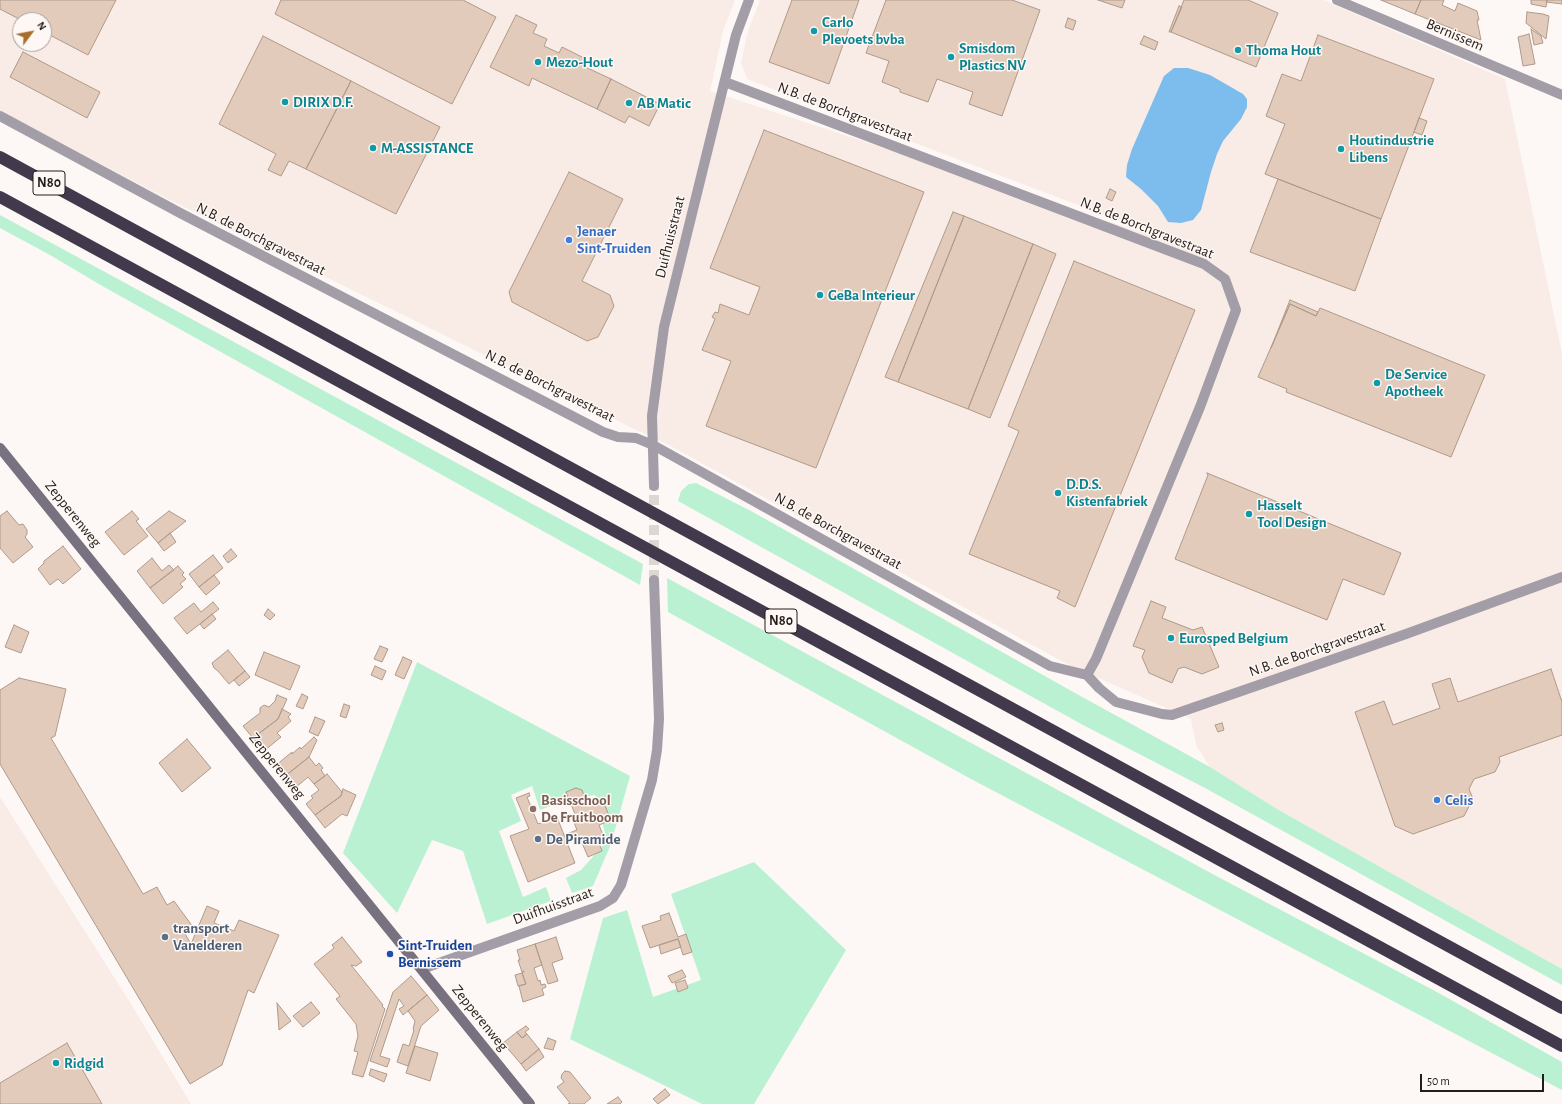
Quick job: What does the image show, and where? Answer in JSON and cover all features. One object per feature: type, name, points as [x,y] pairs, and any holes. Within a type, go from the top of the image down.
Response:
[{"type":"highway","name":"N80","points":[[0,156],[1562,1008]]},
{"type":"highway","name":"N80","points":[[0,197],[1562,1046]]},
{"type":"street","name":"Duifhuisstraat","points":[[654,486],[652,416],[664,327],[736,35],[749,0]]},
{"type":"street","name":"Bernissem","points":[[1337,0],[1562,95]]},
{"type":"street","name":"N.B. de Borchgravestraat","points":[[725,82],[1204,264],[1225,279],[1236,310],[1200,407],[1096,659],[1087,675]]},
{"type":"street","name":"N.B. de Borchgravestraat","points":[[0,116],[203,226],[603,432],[618,437],[636,438],[653,445],[1050,666],[1087,675],[1099,688],[1116,702],[1162,714],[1172,715],[1406,634],[1562,577]]},
{"type":"street","name":"Zepperenweg","points":[[0,448],[530,1104]]},
{"type":"street","name":"Duifhuisstraat","points":[[422,969],[600,906],[613,898],[621,885],[652,780],[657,750],[659,719],[654,580]]},
{"type":"shaded area","points":[[0,0],[735,0],[723,31],[710,91],[1196,250],[747,79],[741,63],[748,31],[760,0],[1323,0],[1505,79],[1562,354],[1562,969],[1277,809],[1210,767],[1196,745],[1191,719],[1067,664],[667,444],[160,195],[0,111]]},
{"type":"shaded area","points":[[0,797],[131,1004],[191,1104],[0,1104]]},
{"type":"green space","points":[[0,215],[643,564],[640,585],[0,228]]},
{"type":"green space","points":[[696,483],[751,511],[1210,767],[1277,809],[1562,969],[1562,985],[1205,788],[1083,725],[678,501],[681,491],[689,484]]},
{"type":"green space","points":[[667,578],[1220,878],[1435,991],[1562,1062],[1562,1090],[971,779],[668,612]]},
{"type":"green space","points":[[417,662],[630,776],[611,844],[593,886],[572,893],[566,878],[581,870],[607,841],[595,795],[561,802],[540,810],[532,786],[511,795],[521,821],[499,831],[523,897],[546,887],[551,901],[487,924],[463,851],[432,840],[397,913],[343,853]]},
{"type":"green space","points":[[754,862],[846,950],[754,1104],[702,1104],[570,1039],[603,918],[627,910],[653,997],[701,980],[671,894]]},
{"type":"water","points":[[1174,68],[1188,68],[1210,75],[1243,94],[1247,99],[1247,107],[1241,119],[1223,141],[1217,154],[1201,210],[1193,220],[1181,223],[1168,222],[1158,206],[1126,177],[1127,165],[1132,149],[1164,76]]},
{"type":"building","points":[[0,0],[116,0],[88,55],[52,36],[52,12],[12,12],[12,15],[0,9]]},
{"type":"building","points":[[281,0],[463,0],[496,17],[452,104],[275,14]]},
{"type":"building","name":"Carlo Plevoets bvba","points":[[792,0],[859,0],[829,84],[769,62]]},
{"type":"building","name":"Smisdom Plastics NV","points":[[886,0],[1012,0],[1040,10],[1002,116],[969,104],[973,92],[937,79],[928,102],[900,92],[900,89],[882,82],[889,61],[866,53]]},
{"type":"building","points":[[1098,0],[1125,0],[1122,8]]},
{"type":"building","name":"Thoma Hout","points":[[1184,0],[1248,0],[1278,13],[1256,67],[1171,32]]},
{"type":"building","points":[[1381,0],[1421,0],[1415,14]]},
{"type":"building","points":[[1421,0],[1444,0],[1442,5],[1455,11],[1458,3],[1477,11],[1479,20],[1477,20],[1481,40],[1415,14]]},
{"type":"building","points":[[1531,0],[1547,0],[1546,7],[1531,4]]},
{"type":"building","points":[[1547,0],[1562,0],[1562,4],[1546,2]]},
{"type":"building","points":[[1179,6],[1182,7],[1171,32],[1169,32]]},
{"type":"building","points":[[1527,12],[1549,16],[1546,39],[1526,23]]},
{"type":"building","name":"Mezo-Hout","points":[[516,15],[537,25],[533,33],[547,39],[544,46],[559,53],[562,47],[584,58],[581,65],[611,79],[597,109],[532,78],[529,86],[490,67]]},
{"type":"building","points":[[1068,18],[1076,21],[1073,30],[1065,27]]},
{"type":"building","points":[[1531,29],[1541,36],[1543,43],[1534,45]]},
{"type":"building","points":[[1529,34],[1535,64],[1523,66],[1518,37]]},
{"type":"building","name":"Houtindustrie Libens","points":[[1318,35],[1434,79],[1381,219],[1265,174],[1285,124],[1266,116],[1282,74],[1301,81]]},
{"type":"building","name":"DIRIX D.F.","points":[[263,36],[351,81],[306,169],[289,161],[281,176],[268,170],[276,154],[219,124]]},
{"type":"building","points":[[1144,36],[1158,42],[1155,50],[1140,44]]},
{"type":"building","points":[[23,52],[100,92],[87,118],[10,77]]},
{"type":"building","name":"AB Matic","points":[[611,79],[660,104],[649,126],[629,116],[625,123],[597,109]]},
{"type":"building","name":"M-ASSISTANCE","points":[[351,81],[440,127],[396,214],[306,169]]},
{"type":"building","points":[[1419,118],[1427,121],[1422,135],[1414,132]]},
{"type":"building","name":"GeBa Interieur","points":[[764,130],[924,192],[816,468],[706,426],[731,361],[702,350],[715,319],[712,317],[715,312],[718,313],[720,304],[749,315],[760,287],[710,268]]},
{"type":"building","name":"Jenaer Sint-Truiden","points":[[569,172],[623,199],[582,281],[610,295],[614,306],[598,337],[587,341],[512,302],[509,292]]},
{"type":"building","points":[[1278,179],[1381,219],[1355,291],[1250,252]]},
{"type":"building","points":[[1110,189],[1116,192],[1112,201],[1106,198]]},
{"type":"building","points":[[953,212],[964,216],[898,382],[885,377]]},
{"type":"building","points":[[964,216],[1033,244],[968,409],[898,382]]},
{"type":"building","points":[[1033,244],[1056,254],[990,418],[968,409]]},
{"type":"building","name":"D.D.S. Kistenfabriek","points":[[1074,261],[1195,310],[1075,607],[1057,598],[1060,591],[969,554],[1019,431],[1008,426]]},
{"type":"building","points":[[1290,300],[1318,312],[1316,316],[1290,304],[1271,348]]},
{"type":"building","name":"De Service Apotheek","points":[[1290,304],[1316,316],[1320,308],[1485,375],[1451,457],[1286,392],[1287,389],[1258,377]]},
{"type":"building","name":"Hasselt Tool Design","points":[[1207,473],[1401,553],[1384,595],[1343,579],[1327,620],[1175,559],[1208,475]]},
{"type":"building","points":[[7,511],[19,525],[23,524],[27,530],[25,537],[33,547],[13,563],[0,548],[0,516]]},
{"type":"building","points":[[132,511],[139,519],[136,521],[148,536],[124,555],[105,532]]},
{"type":"building","points":[[169,511],[186,521],[158,543],[146,529]]},
{"type":"building","points":[[170,533],[176,542],[164,551],[158,543]]},
{"type":"building","points":[[63,546],[81,569],[63,584],[58,579],[50,585],[38,569],[44,561]]},
{"type":"building","points":[[231,549],[237,556],[228,563],[223,556]]},
{"type":"building","points":[[213,555],[223,568],[199,587],[189,574]]},
{"type":"building","points":[[152,558],[162,571],[169,565],[174,570],[150,588],[137,571]]},
{"type":"building","points":[[178,566],[184,573],[182,575],[186,579],[180,584],[183,587],[163,604],[150,588]]},
{"type":"building","points":[[214,575],[220,583],[206,595],[199,587]]},
{"type":"building","name":"Eurosped Belgium","points":[[1151,601],[1166,607],[1162,618],[1193,630],[1202,627],[1219,667],[1202,674],[1184,667],[1178,669],[1172,683],[1149,673],[1142,657],[1145,650],[1133,646]]},
{"type":"building","points":[[213,602],[219,609],[187,634],[174,618],[194,603],[201,612]]},
{"type":"building","points":[[268,609],[275,615],[270,620],[264,615]]},
{"type":"building","points":[[212,614],[216,619],[204,629],[200,624]]},
{"type":"building","points":[[14,625],[29,632],[21,653],[5,647]]},
{"type":"building","points":[[380,646],[388,649],[382,662],[374,659]]},
{"type":"building","points":[[228,650],[245,671],[229,684],[214,668],[212,663]]},
{"type":"building","points":[[264,652],[300,666],[290,690],[255,675]]},
{"type":"building","points":[[403,657],[412,661],[404,679],[395,675]]},
{"type":"building","points":[[375,666],[386,671],[382,680],[371,675]]},
{"type":"building","points":[[1551,669],[1562,702],[1562,735],[1499,757],[1500,762],[1495,772],[1474,779],[1469,789],[1473,799],[1464,816],[1413,834],[1395,826],[1355,712],[1384,701],[1393,725],[1440,708],[1432,684],[1450,678],[1458,702]]},
{"type":"building","points":[[245,671],[250,677],[239,686],[234,680]]},
{"type":"building","points":[[19,678],[66,689],[55,736],[51,738],[143,894],[157,887],[167,905],[174,901],[193,927],[184,932],[191,944],[207,906],[219,911],[214,923],[234,931],[239,920],[279,935],[254,993],[248,990],[222,1065],[190,1084],[0,764],[0,690]]},
{"type":"building","points":[[302,694],[308,697],[303,709],[296,706]]},
{"type":"building","points":[[277,695],[287,699],[278,719],[253,738],[243,726],[260,713],[260,708],[264,705],[269,707],[275,701]]},
{"type":"building","points":[[344,704],[350,706],[346,718],[340,716]]},
{"type":"building","points":[[282,709],[291,714],[288,717],[291,721],[277,733],[281,737],[264,751],[253,738],[278,719]]},
{"type":"building","points":[[315,717],[325,721],[318,736],[309,732]]},
{"type":"building","points":[[1222,723],[1224,730],[1218,732],[1215,725]]},
{"type":"building","points":[[314,737],[317,740],[309,757],[284,777],[275,766],[292,752],[292,754],[300,747],[301,749]]},
{"type":"building","points":[[187,739],[211,768],[182,792],[159,763]]},
{"type":"building","points":[[309,757],[316,766],[319,763],[323,768],[321,770],[325,776],[314,784],[308,777],[294,789],[284,777]]},
{"type":"building","points":[[327,774],[342,792],[341,796],[315,815],[306,804],[313,798],[311,796],[319,790],[314,784]]},
{"type":"building","points":[[576,788],[582,790],[588,805],[602,799],[611,820],[599,825],[605,840],[599,843],[602,851],[588,857],[579,836],[567,841],[564,835],[577,830],[573,820],[577,819],[566,792]]},
{"type":"building","points":[[343,789],[356,795],[347,816],[342,814],[325,828],[315,815],[341,796]]},
{"type":"building","name":"De Piramide","points":[[529,793],[530,796],[527,797],[538,824],[557,817],[575,863],[528,882],[510,836],[529,829],[516,798]]},
{"type":"building","points":[[669,913],[678,937],[686,934],[692,952],[683,955],[678,939],[650,948],[642,926],[661,920],[660,916]]},
{"type":"building","points":[[342,937],[362,962],[356,966],[351,965],[385,1009],[363,1077],[352,1074],[358,1052],[354,1051],[358,1036],[356,1024],[336,999],[340,996],[314,964],[334,948],[332,945]]},
{"type":"building","points":[[556,937],[563,959],[552,963],[558,981],[548,984],[535,944]]},
{"type":"building","points":[[678,939],[681,947],[661,954],[659,945]]},
{"type":"building","points":[[535,944],[542,965],[534,968],[538,981],[540,980],[541,985],[545,984],[546,987],[542,989],[544,995],[523,1002],[519,986],[526,984],[522,973],[524,971],[522,972],[518,960],[520,960],[517,950]]},
{"type":"building","points":[[682,970],[686,977],[672,983],[668,976]]},
{"type":"building","points":[[522,973],[526,984],[518,986],[515,975]]},
{"type":"building","points":[[411,976],[427,995],[403,1015],[399,1009],[404,1006],[399,999],[380,1056],[390,1059],[387,1067],[370,1061],[393,992]]},
{"type":"building","points":[[685,980],[688,988],[678,992],[675,983]]},
{"type":"building","points":[[427,995],[439,1010],[421,1026],[408,1066],[397,1062],[403,1044],[409,1046],[414,1030],[415,1021],[408,1011]]},
{"type":"building","points":[[311,1002],[320,1013],[303,1027],[293,1016]]},
{"type":"building","points":[[277,1003],[291,1021],[279,1030]]},
{"type":"building","points":[[526,1026],[529,1029],[525,1032],[527,1034],[522,1038],[517,1032]]},
{"type":"building","points":[[517,1032],[522,1038],[527,1034],[539,1049],[521,1064],[503,1043]]},
{"type":"building","points":[[548,1038],[556,1041],[553,1050],[544,1048]]},
{"type":"building","name":"Ridgid","points":[[67,1043],[102,1104],[0,1104],[0,1083]]},
{"type":"building","points":[[415,1046],[438,1053],[430,1081],[406,1073]]},
{"type":"building","points":[[539,1049],[544,1057],[526,1071],[521,1064]]},
{"type":"building","points":[[371,1069],[387,1074],[384,1082],[369,1075]]},
{"type":"building","points":[[565,1071],[570,1072],[591,1098],[584,1104],[568,1104],[570,1103],[557,1087],[564,1082],[561,1078]]},
{"type":"building","points":[[665,1089],[670,1095],[658,1104],[653,1099]]},
{"type":"building","points":[[618,1097],[622,1102],[620,1104],[607,1104]]},
{"type":"tunnel","points":[[654,486],[654,580]]},
{"type":"place","name":"Carlo Plevoets bvba","points":[[814,31]]},
{"type":"place","name":"Thoma Hout","points":[[1238,50]]},
{"type":"place","name":"Smisdom Plastics NV","points":[[951,57]]},
{"type":"place","name":"Mezo-Hout","points":[[538,62]]},
{"type":"place","name":"DIRIX D.F.","points":[[285,102]]},
{"type":"place","name":"AB Matic","points":[[629,103]]},
{"type":"place","name":"M-ASSISTANCE","points":[[373,148]]},
{"type":"place","name":"Houtindustrie Libens","points":[[1341,149]]},
{"type":"place","name":"Jenaer Sint-Truiden","points":[[569,240]]},
{"type":"place","name":"GeBa Interieur","points":[[820,295]]},
{"type":"place","name":"De Service Apotheek","points":[[1377,383]]},
{"type":"place","name":"D.D.S. Kistenfabriek","points":[[1058,493]]},
{"type":"place","name":"Hasselt Tool Design","points":[[1249,514]]},
{"type":"place","name":"Eurosped Belgium","points":[[1171,638]]},
{"type":"place","name":"Celis","points":[[1437,800]]},
{"type":"place","name":"Basisschool De Fruitboom","points":[[533,809]]},
{"type":"place","name":"De Piramide","points":[[538,839]]},
{"type":"place","name":"transport Vanelderen","points":[[165,937]]},
{"type":"place","name":"Sint-Truiden Bernissem","points":[[390,954]]},
{"type":"place","name":"Ridgid","points":[[56,1063]]}]
